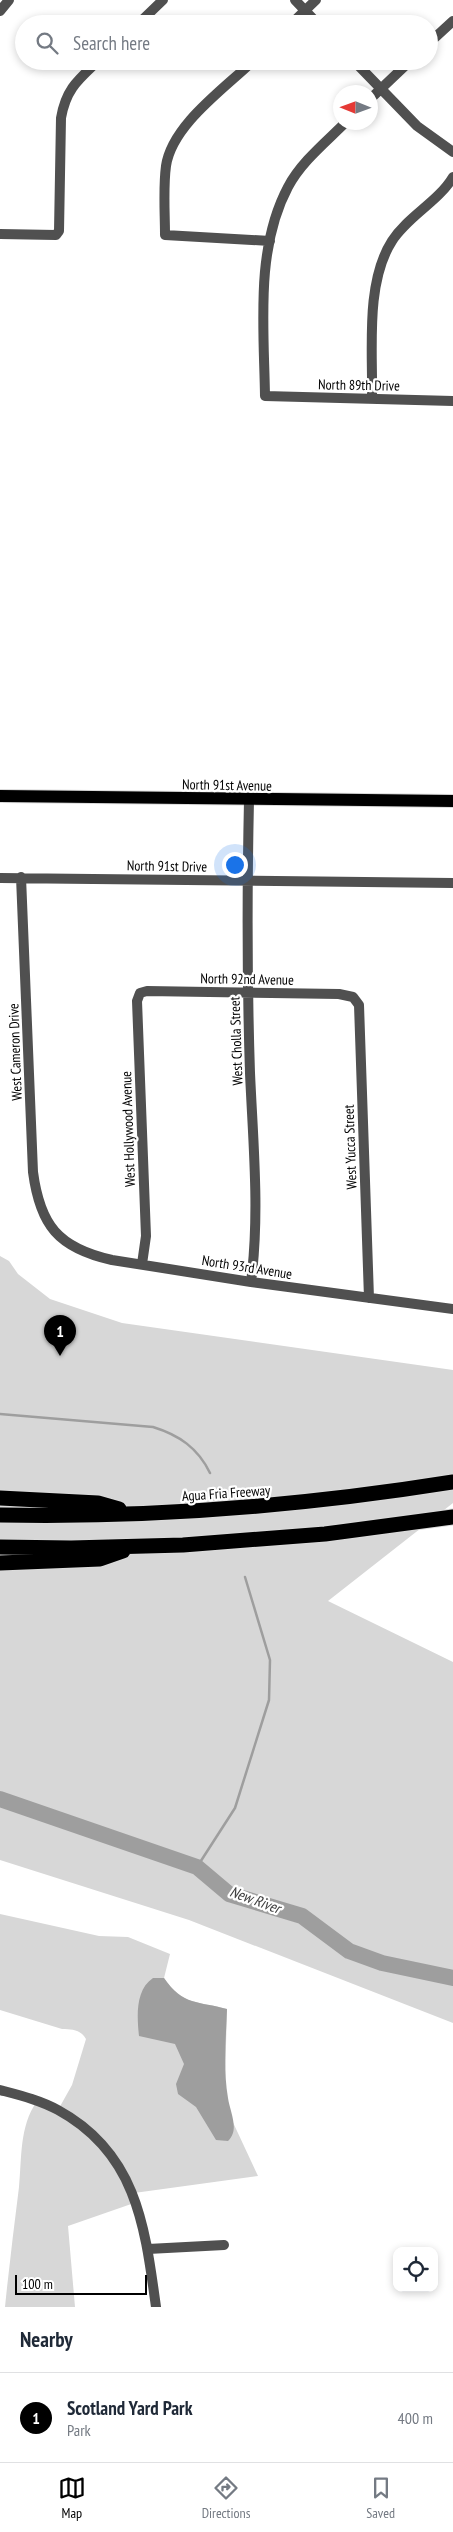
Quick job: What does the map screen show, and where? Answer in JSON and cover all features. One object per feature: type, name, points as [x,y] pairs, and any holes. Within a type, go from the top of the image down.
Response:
[{"type":"highway","name":"Agua Fria Freeway","points":[[0,1515],[137,1514],[294,1504],[446,1484],[453,1478]]},
{"type":"highway","points":[[0,1498],[98,1503],[137,1514]]},
{"type":"highway","points":[[0,1547],[183,1546],[299,1536],[450,1519]]},
{"type":"highway","points":[[0,1563],[100,1559],[139,1545]]},
{"type":"main road","name":"North 91st Avenue","points":[[0,796],[453,801]]},
{"type":"street","points":[[0,11],[9,0]]},
{"type":"street","points":[[147,15],[163,0]]},
{"type":"street","points":[[295,0],[310,15]]},
{"type":"street","points":[[300,15],[316,0]]},
{"type":"street","points":[[438,35],[453,21]]},
{"type":"street","points":[[0,234],[56,235],[59,231],[61,118],[64,103],[75,83],[89,70]]},
{"type":"street","points":[[243,70],[187,122],[170,148],[166,166],[165,235],[270,241],[276,216],[288,186],[302,165],[338,130]]},
{"type":"street","points":[[363,70],[417,126],[453,152]]},
{"type":"street","points":[[378,91],[400,70]]},
{"type":"street","points":[[372,399],[374,306],[379,270],[392,241],[453,177]]},
{"type":"street","name":"North 89th Drive","points":[[270,241],[265,272],[265,396],[453,401]]},
{"type":"street","name":"West Cholla Street","points":[[249,800],[248,993],[255,1214],[255,1253],[251,1282]]},
{"type":"street","name":"West Cameron Drive","points":[[21,877],[33,1172],[37,1199],[48,1223]]},
{"type":"street","name":"North 91st Drive","points":[[0,878],[453,883]]},
{"type":"street","name":"North 92nd Avenue","points":[[140,993],[147,991],[339,994],[353,997]]},
{"type":"street","name":"West Hollywood Avenue","points":[[140,993],[137,1001],[146,1236],[142,1264]]},
{"type":"street","name":"West Yucca Street","points":[[353,997],[359,1005],[369,1298]]},
{"type":"street","name":"North 93rd Avenue","points":[[48,1223],[64,1241],[94,1256],[251,1282],[453,1309]]},
{"type":"street","points":[[0,2090],[58,2110],[95,2138],[128,2181],[137,2202],[148,2249],[156,2307]]},
{"type":"street","points":[[148,2249],[224,2245]]},
{"type":"shaded area","points":[[0,1256],[9,1261],[18,1274],[50,1299],[122,1323],[453,1370],[453,1503],[328,1601],[453,1662],[453,2023],[189,1920],[0,1860]]},
{"type":"shaded area","points":[[0,1914],[99,1936],[128,1937],[170,1954],[164,1978],[178,1994],[192,2001],[227,2009],[225,2082],[230,2116],[258,2176],[134,2193],[137,2202],[68,2226],[75,2307],[5,2307],[19,2187],[22,2143],[27,2121],[37,2101],[58,2110],[72,2085],[86,2039],[76,2031],[62,2029],[0,2010]]},
{"type":"shaded area","points":[[153,1978],[164,1978],[178,1994],[192,2001],[227,2009],[226,2076],[228,2098],[234,2126],[232,2137],[228,2141],[216,2140],[196,2107],[178,2094],[176,2084],[184,2064],[175,2044],[139,2036],[138,2004],[143,1989]]},
{"type":"waterway","points":[[0,1414],[153,1427],[171,1434],[187,1444],[200,1456],[210,1473]]},
{"type":"waterway","points":[[197,1867],[235,1808],[269,1700],[270,1660],[245,1577]]},
{"type":"waterway","name":"New River","points":[[0,1799],[197,1867],[229,1894],[302,1916],[349,1951],[382,1963],[453,1978]]},
{"type":"place","name":"Scotland Yard Park","points":[[60,1356]]}]
